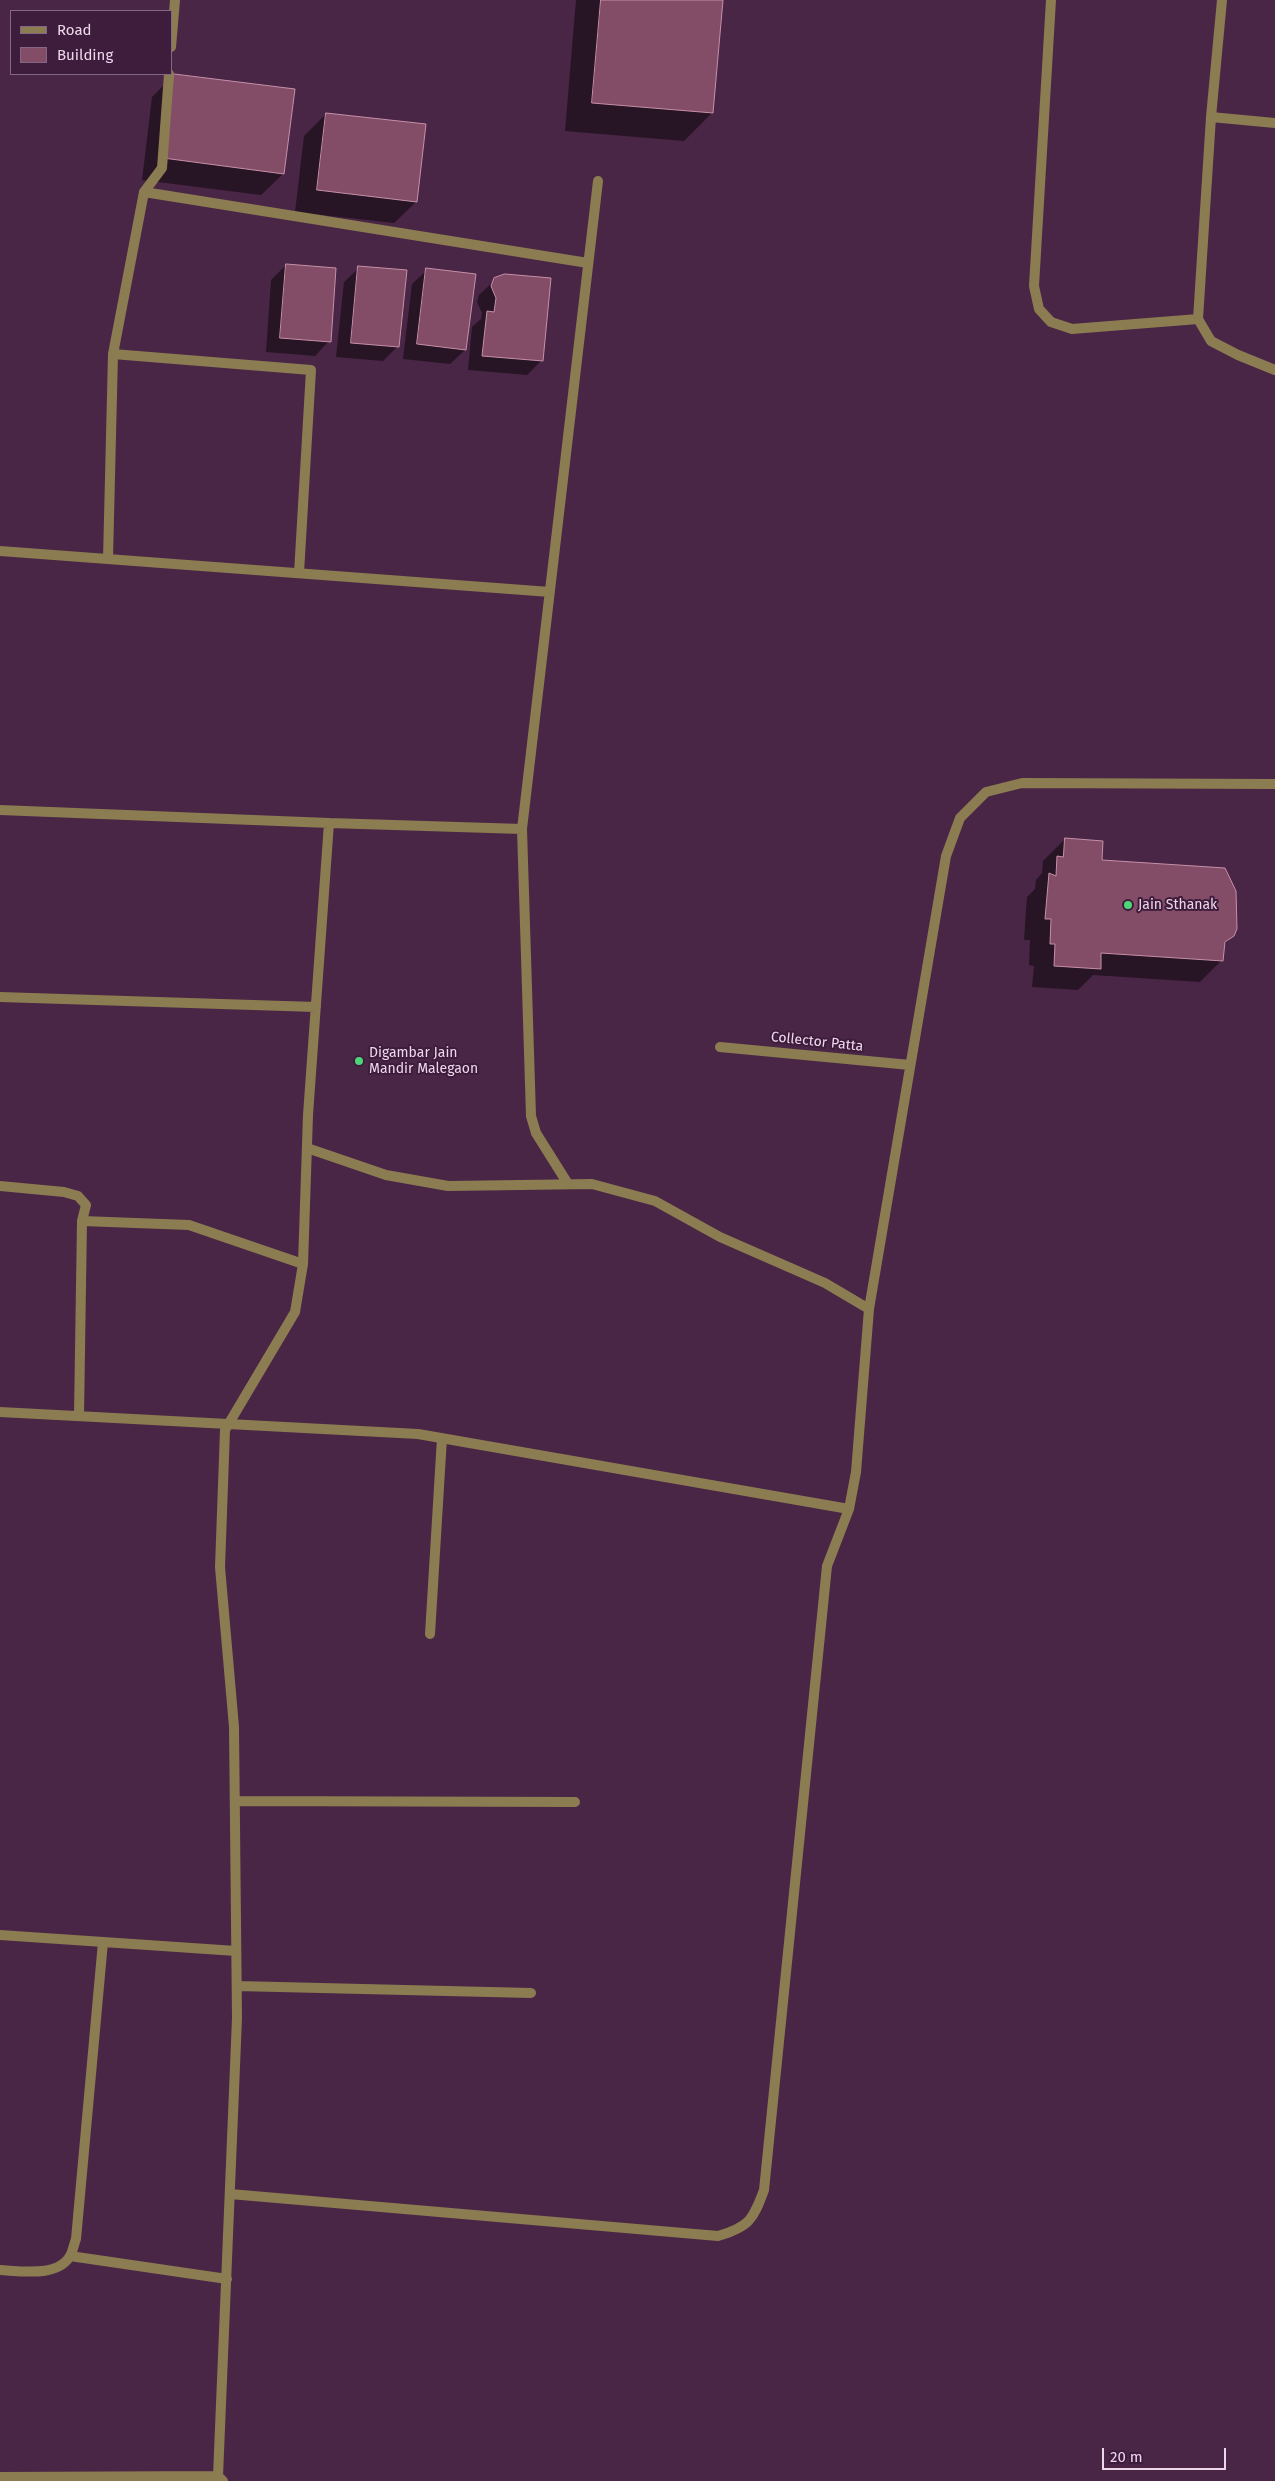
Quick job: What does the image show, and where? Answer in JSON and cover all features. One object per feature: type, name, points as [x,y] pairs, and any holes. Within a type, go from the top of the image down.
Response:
[{"type":"street","points":[[172,34],[175,0]]},
{"type":"street","points":[[1051,0],[1034,286],[1039,308],[1051,322],[1072,329],[1198,319]]},
{"type":"street","points":[[1222,0],[1211,118],[1198,319],[1211,341],[1238,355],[1275,370]]},
{"type":"street","points":[[108,559],[114,354],[144,192],[162,168],[169,75]]},
{"type":"street","points":[[1211,118],[1275,122]]},
{"type":"street","points":[[568,1184],[536,1133],[531,1116],[522,829],[598,181]]},
{"type":"street","points":[[144,192],[588,263]]},
{"type":"street","points":[[114,354],[311,370],[299,573]]},
{"type":"street","points":[[0,551],[550,592]]},
{"type":"street","points":[[230,2194],[718,2236],[740,2229],[756,2214],[764,2190],[827,1566],[849,1509],[856,1472],[869,1309],[946,856],[960,818],[986,792],[1022,783],[1275,784]]},
{"type":"street","points":[[0,810],[522,829]]},
{"type":"street","points":[[0,2477],[221,2478],[237,1986],[234,1727],[220,1567],[225,1430],[295,1312],[303,1264],[307,1148],[329,823]]},
{"type":"street","points":[[0,997],[316,1006]]},
{"type":"street","name":"Collector Patta","points":[[720,1047],[910,1065]]},
{"type":"street","points":[[307,1148],[386,1175],[448,1186],[592,1184],[655,1201],[720,1237],[825,1283],[869,1309]]},
{"type":"street","points":[[0,1186],[64,1192],[78,1196],[86,1205],[82,1222],[79,1416]]},
{"type":"street","points":[[82,1222],[189,1225],[303,1264]]},
{"type":"street","points":[[0,1412],[418,1434],[849,1509]]},
{"type":"street","points":[[430,1634],[442,1438]]},
{"type":"street","points":[[235,1801],[575,1802]]},
{"type":"street","points":[[0,1935],[236,1951]]},
{"type":"street","points":[[0,2270],[42,2271],[59,2266],[70,2256],[76,2239],[103,1942]]},
{"type":"street","points":[[237,1986],[530,1993]]},
{"type":"street","points":[[70,2256],[226,2279]]},
{"type":"building","points":[[601,0],[723,0],[713,113],[592,103]]},
{"type":"building","points":[[174,74],[295,89],[284,174],[163,158]]},
{"type":"building","points":[[326,113],[426,124],[417,202],[317,190]]},
{"type":"building","points":[[286,264],[336,268],[331,342],[280,338]]},
{"type":"building","points":[[358,266],[407,270],[399,347],[351,343]]},
{"type":"building","points":[[426,268],[476,274],[466,350],[417,344]]},
{"type":"building","points":[[505,274],[551,278],[543,361],[482,356],[487,311],[494,312],[496,298],[491,286],[494,278]]},
{"type":"building","points":[[1065,838],[1103,841],[1102,860],[1225,868],[1236,891],[1237,929],[1234,936],[1225,942],[1223,961],[1101,953],[1101,969],[1054,966],[1055,944],[1050,944],[1051,919],[1045,919],[1049,873],[1056,876],[1057,856],[1063,857]]},
{"type":"place","name":"Jain Sthanak","points":[[1128,905]]},
{"type":"place","name":"Digambar Jain Mandir Malegaon","points":[[359,1061]]}]
